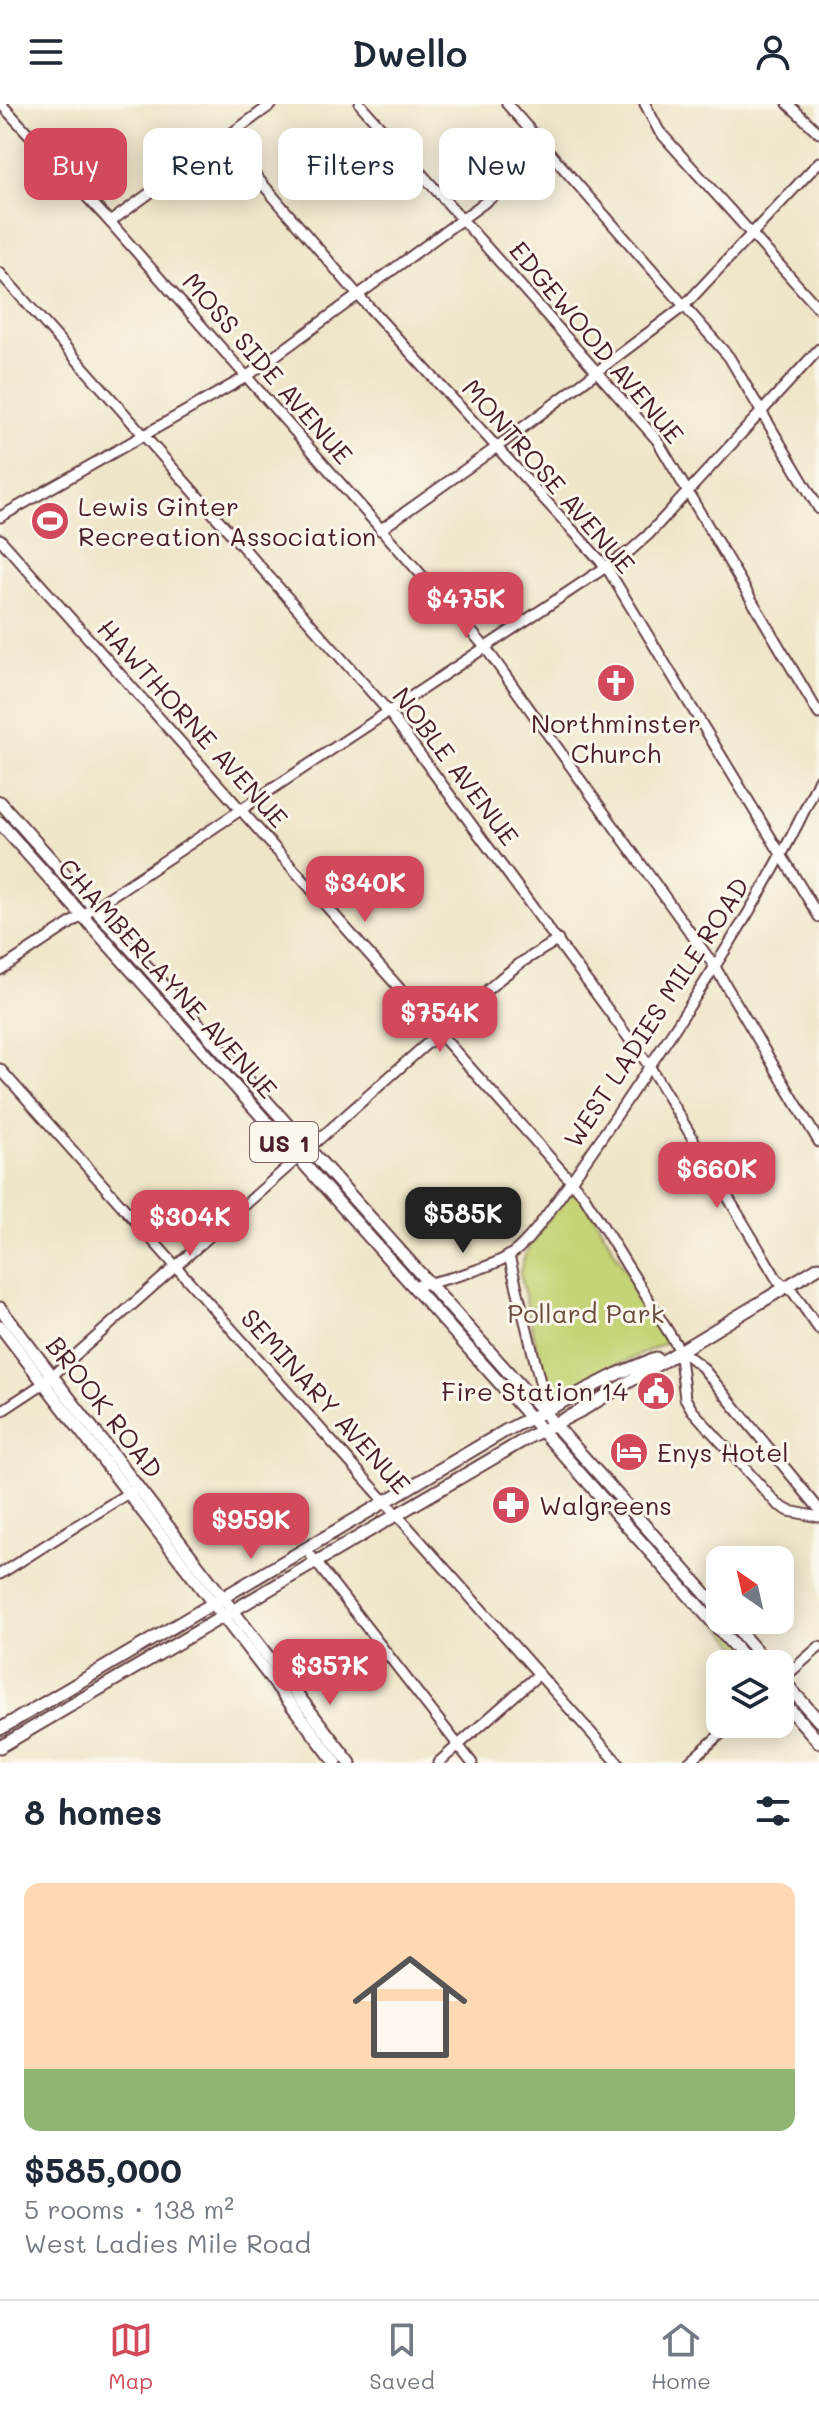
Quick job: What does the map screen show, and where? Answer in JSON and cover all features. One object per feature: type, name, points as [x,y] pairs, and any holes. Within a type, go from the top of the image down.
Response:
[{"type":"main road","name":"CHAMBERLAYNE AVENUE","points":[[0,802],[706,1594]]},
{"type":"main road","name":"CHAMBERLAYNE AVENUE","points":[[0,823],[738,1650]]},
{"type":"main road","points":[[0,1747],[621,1386],[819,1267]]},
{"type":"main road","name":"BROOK ROAD","points":[[0,1308],[48,1378],[229,1613],[350,1763]]},
{"type":"main road","name":"BROOK ROAD","points":[[0,1326],[48,1378]]},
{"type":"main road","points":[[0,1729],[530,1417],[617,1374],[679,1349]]},
{"type":"main road","name":"BROOK ROAD","points":[[229,1613],[336,1763]]},
{"type":"main road","points":[[741,1634],[756,1650]]},
{"type":"main road","points":[[794,1693],[819,1721]]},
{"type":"main road","points":[[794,1714],[819,1742]]},
{"type":"street","name":"MOSS SIDE AVENUE","points":[[1,104],[110,222],[485,647],[715,967],[819,1142]]},
{"type":"street","points":[[239,128],[272,104]]},
{"type":"street","name":"EDGEWOOD AVENUE","points":[[360,104],[657,440],[819,714]]},
{"type":"street","points":[[507,104],[528,128]]},
{"type":"street","points":[[645,104],[659,131],[819,309]]},
{"type":"street","points":[[788,104],[819,133]]},
{"type":"street","points":[[555,159],[729,357],[819,509]]},
{"type":"street","points":[[380,530],[497,447],[684,306],[819,162]]},
{"type":"street","name":"MONTROSE AVENUE","points":[[262,183],[357,294],[607,568],[819,917]]},
{"type":"street","points":[[110,222],[143,198]]},
{"type":"street","points":[[0,517],[246,377],[487,200]]},
{"type":"street","name":"NOBLE AVENUE","points":[[0,273],[388,711],[650,1067],[778,1281],[793,1292],[819,1329]]},
{"type":"street","points":[[0,970],[607,568],[648,535],[819,349]]},
{"type":"street","name":"HAWTHORNE AVENUE","points":[[0,539],[595,1210],[679,1349],[685,1398],[692,1410],[777,1504],[789,1511],[819,1517]]},
{"type":"street","name":"WEST LADIES MILE ROAD","points":[[413,1286],[430,1284],[509,1256],[531,1236],[572,1182],[715,967],[782,854],[819,779]]},
{"type":"street","points":[[0,1412],[48,1378],[512,970],[558,940]]},
{"type":"street","name":"SEMINARY AVENUE","points":[[0,1069],[618,1763]]},
{"type":"street","points":[[509,1256],[544,1398],[543,1411]]},
{"type":"street","name":"HAWTHORNE AVENUE","points":[[679,1349],[702,1367],[819,1509]]},
{"type":"street","points":[[0,1574],[134,1489]]},
{"type":"street","points":[[305,1548],[472,1763]]},
{"type":"street","points":[[794,1668],[819,1647]]},
{"type":"street","points":[[438,1763],[539,1674]]},
{"type":"street","points":[[688,1763],[716,1738]]},
{"type":"green space","name":"Pollard Park","points":[[576,1192],[590,1209],[667,1342],[548,1398],[520,1273],[522,1262],[539,1232],[567,1196]]},
{"type":"green space","points":[[554,1438],[629,1513],[706,1599],[706,1610]]},
{"type":"green space","points":[[727,1634],[737,1634],[751,1650],[742,1650]]},
{"type":"place","name":"Lewis Ginter Recreation Association","points":[[50,521]]},
{"type":"place","name":"Northminster Church","points":[[616,683]]},
{"type":"place","name":"Fire Station 14","points":[[656,1391]]},
{"type":"place","name":"Enys Hotel","points":[[629,1452]]},
{"type":"place","name":"Walgreens","points":[[511,1505]]}]
